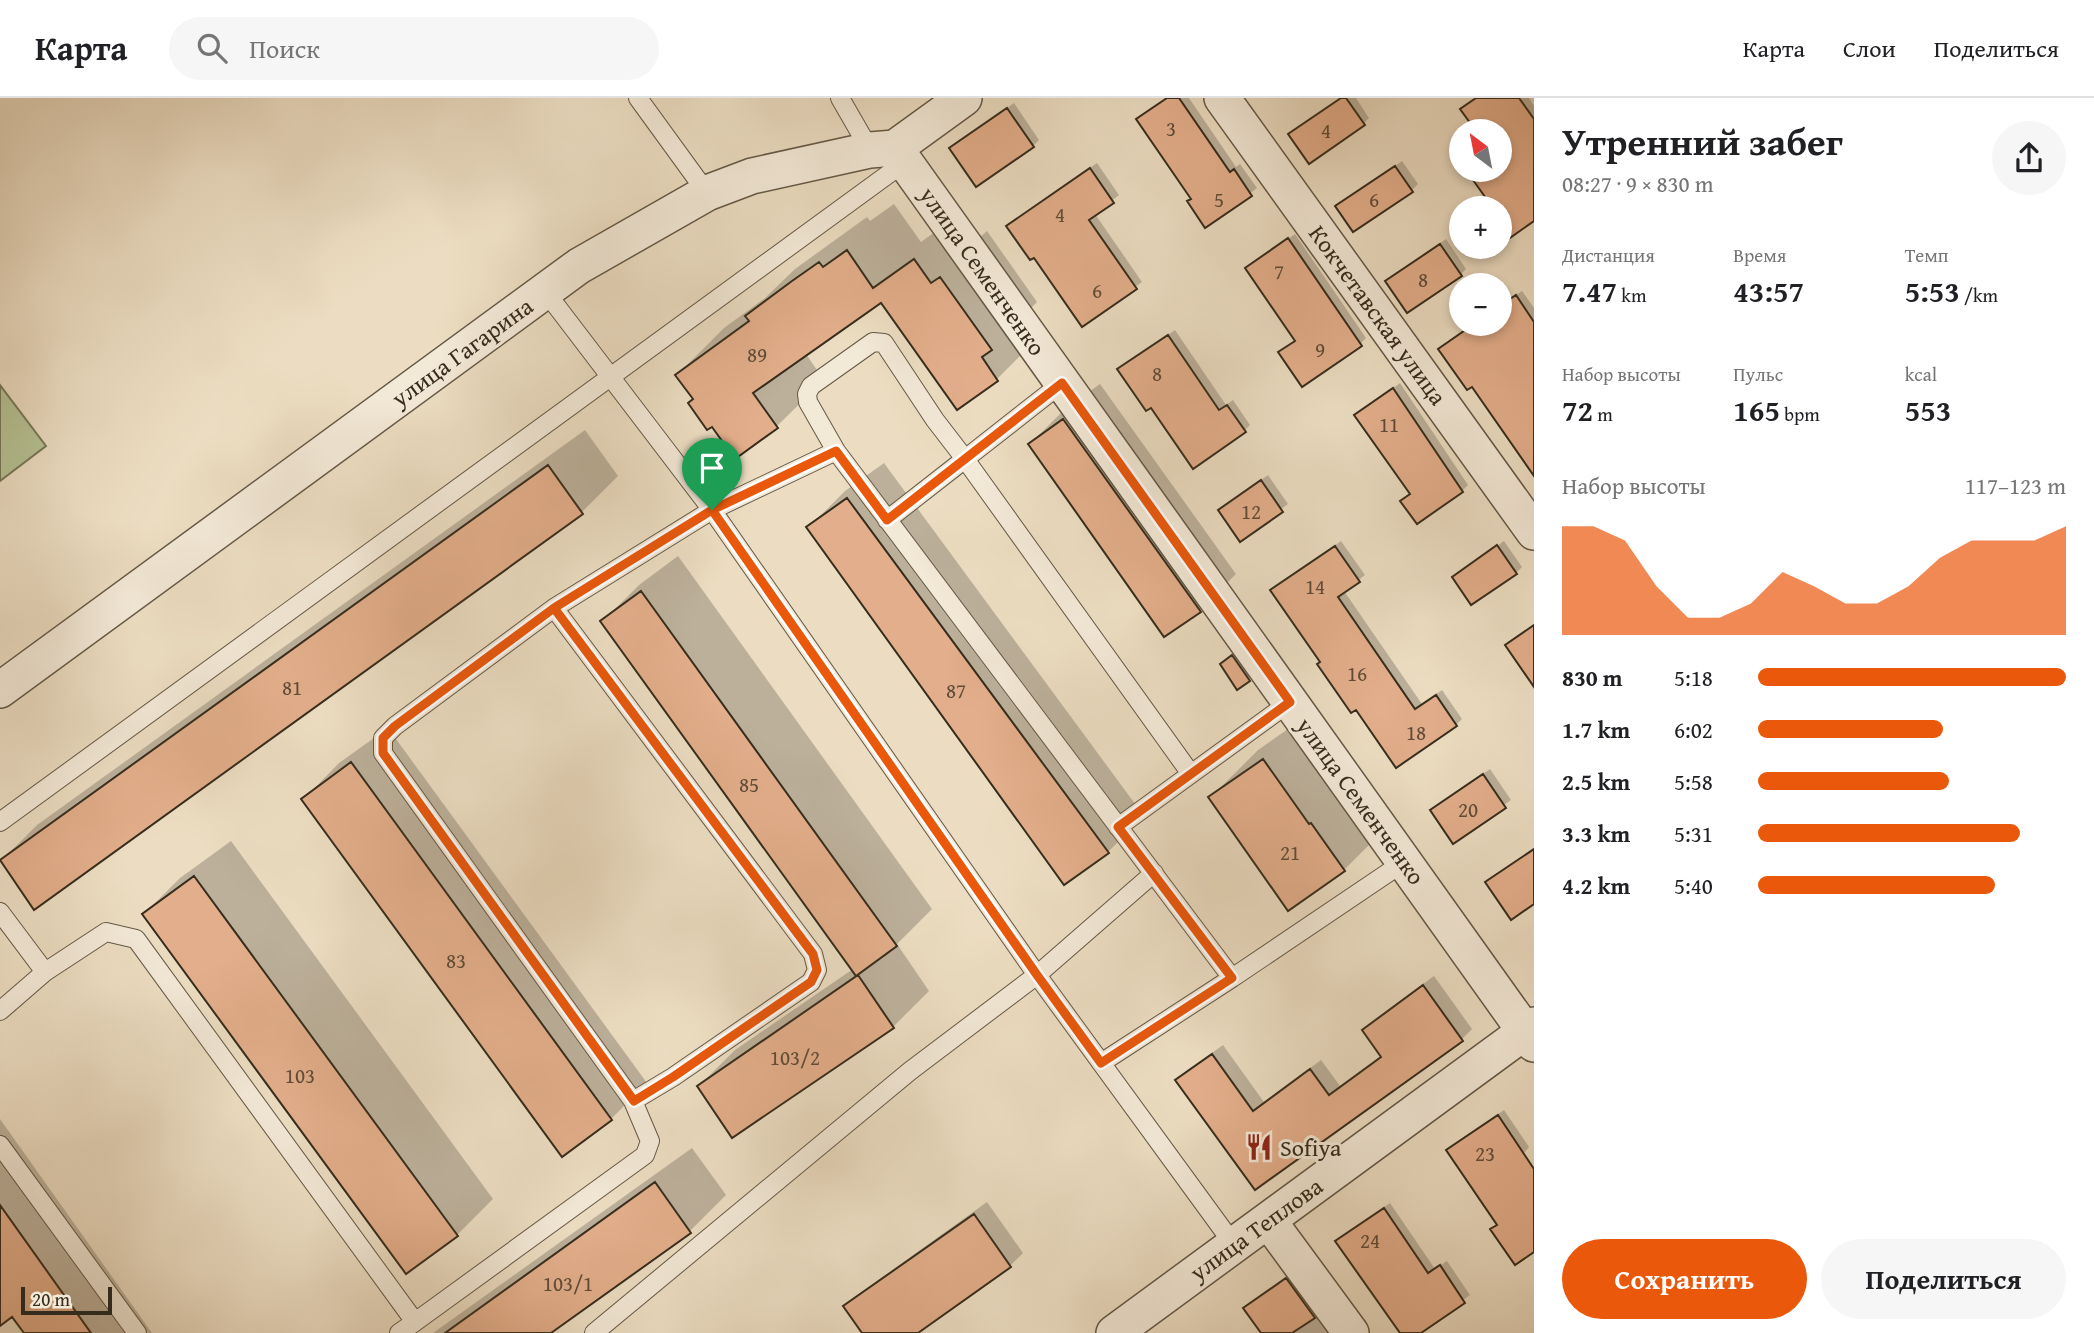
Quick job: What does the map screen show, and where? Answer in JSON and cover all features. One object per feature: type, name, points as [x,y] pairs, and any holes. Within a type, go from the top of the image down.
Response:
[{"type":"street","name":"улица Гагарина","points":[[0,690],[579,266],[707,193],[752,176],[890,153],[964,98]]},
{"type":"street","name":"Кокчетавская улица","points":[[1222,98],[1534,532]]},
{"type":"street","name":"улица Семенченко","points":[[890,153],[1062,383],[1404,862],[1531,1034]]},
{"type":"street","name":"улица Теплова","points":[[1114,1333],[1531,1034]]},
{"type":"street","points":[[1268,1220],[1351,1333]]},
{"type":"lane","points":[[0,822],[611,377],[890,153],[840,98]]},
{"type":"lane","points":[[643,100],[707,193]]},
{"type":"lane","points":[[545,291],[712,510],[1037,975],[1234,1245]]},
{"type":"lane","points":[[1191,774],[935,419],[884,343],[873,342],[811,386],[807,394],[808,402],[836,451],[1232,978]]},
{"type":"lane","points":[[887,520],[1062,383]]},
{"type":"lane","points":[[399,1333],[645,1154],[650,1141],[634,1101],[383,753],[383,738],[395,726],[554,608],[712,510],[836,451]]},
{"type":"lane","points":[[554,608],[813,954],[817,970],[811,982],[634,1101]]},
{"type":"lane","points":[[1118,827],[1290,702]]},
{"type":"lane","points":[[1101,1063],[1404,862]]},
{"type":"lane","points":[[594,1333],[911,1071],[1037,975],[1154,873]]},
{"type":"lane","points":[[0,912],[46,972]]},
{"type":"lane","points":[[0,1011],[46,972],[106,932],[136,939],[415,1322]]},
{"type":"lane","points":[[0,1145],[137,1333]]},
{"type":"green space","points":[[0,385],[46,446],[0,481]]},
{"type":"building","points":[[1167,98],[1179,98],[1230,172],[1234,169],[1252,196],[1205,228],[1187,201],[1191,199],[1136,119]]},
{"type":"building","points":[[1341,98],[1346,98],[1365,125],[1309,164],[1288,134]]},
{"type":"building","points":[[1476,98],[1519,98],[1534,119],[1534,221],[1512,237],[1512,196],[1484,196],[1474,182],[1512,182],[1512,119],[1467,119],[1460,109]]},
{"type":"building","points":[[1007,108],[1034,147],[976,187],[949,148]]},
{"type":"building","points":[[1395,166],[1413,192],[1353,232],[1335,206]]},
{"type":"building","points":[[1090,168],[1114,203],[1089,220],[1137,289],[1082,327],[1034,258],[1030,260],[1006,226]]},
{"type":"building","points":[[1288,238],[1362,346],[1302,387],[1278,352],[1295,341],[1245,268]]},
{"type":"building","points":[[1440,244],[1460,273],[1449,273],[1449,285],[1407,313],[1385,281]]},
{"type":"building","points":[[847,250],[873,288],[914,259],[931,283],[940,277],[992,350],[982,357],[998,381],[957,410],[881,303],[753,393],[778,428],[735,459],[712,427],[707,430],[688,403],[693,399],[675,375],[749,321],[745,316],[792,281],[819,262],[823,267]]},
{"type":"building","points":[[1516,295],[1534,322],[1534,476],[1472,387],[1467,390],[1438,349],[1457,336],[1512,336],[1512,298]]},
{"type":"building","points":[[1168,335],[1219,410],[1227,405],[1246,432],[1193,469],[1151,408],[1146,411],[1117,369]]},
{"type":"building","points":[[1393,388],[1463,492],[1417,524],[1400,501],[1410,494],[1354,415]]},
{"type":"building","points":[[1063,419],[1201,612],[1164,637],[1028,444]]},
{"type":"building","points":[[548,465],[583,514],[34,910],[0,860]]},
{"type":"building","points":[[1261,480],[1283,512],[1240,542],[1218,510]]},
{"type":"building","points":[[847,498],[1109,853],[1064,885],[806,527]]},
{"type":"building","points":[[1497,545],[1517,574],[1471,605],[1452,577]]},
{"type":"building","points":[[1335,546],[1360,582],[1338,597],[1415,709],[1436,695],[1457,726],[1396,768],[1356,710],[1351,713],[1317,664],[1320,662],[1270,590]]},
{"type":"building","points":[[641,591],[897,946],[856,976],[600,621]]},
{"type":"building","points":[[1534,625],[1534,687],[1505,645]]},
{"type":"building","points":[[1232,655],[1250,681],[1237,690],[1220,664]]},
{"type":"building","points":[[1263,759],[1345,871],[1288,911],[1208,797]]},
{"type":"building","points":[[351,762],[612,1120],[562,1157],[301,799]]},
{"type":"building","points":[[1483,774],[1506,808],[1453,844],[1430,810]]},
{"type":"building","points":[[1534,849],[1534,904],[1511,920],[1485,882]]},
{"type":"building","points":[[194,876],[458,1236],[406,1274],[142,914]]},
{"type":"building","points":[[858,975],[894,1028],[732,1138],[697,1086]]},
{"type":"building","points":[[1423,985],[1463,1041],[1255,1190],[1175,1080],[1212,1054],[1253,1111],[1310,1069],[1329,1095],[1381,1057],[1362,1030]]},
{"type":"building","points":[[1498,1115],[1534,1169],[1534,1252],[1515,1265],[1490,1229],[1497,1225],[1446,1150]]},
{"type":"building","points":[[655,1182],[691,1233],[551,1333],[445,1333]]},
{"type":"building","points":[[0,1205],[91,1333],[24,1333],[12,1317],[0,1326]]},
{"type":"building","points":[[1384,1208],[1428,1273],[1440,1265],[1465,1303],[1421,1333],[1400,1333],[1335,1241]]},
{"type":"building","points":[[974,1214],[1011,1267],[918,1333],[862,1333],[843,1306]]},
{"type":"building","points":[[1286,1278],[1315,1318],[1292,1333],[1261,1333],[1243,1308]]},
{"type":"place","name":"Sofiya","points":[[1259,1147]]},
{"type":"route","points":[[712,510],[554,608],[395,726],[383,738],[383,753],[634,1101],[811,982],[817,970],[813,954],[554,608],[633,559],[712,510],[1101,1063],[1232,978],[1118,827],[1290,702],[1062,383],[887,520],[836,451],[712,510]]}]
